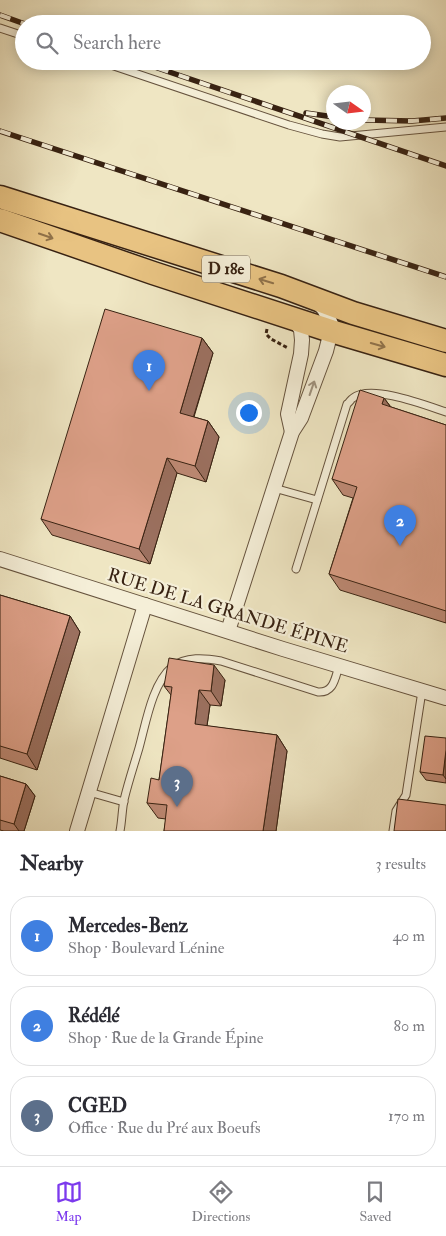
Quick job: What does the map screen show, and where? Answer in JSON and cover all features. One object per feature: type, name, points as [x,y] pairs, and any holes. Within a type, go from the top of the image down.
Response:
[{"type":"main road","name":"D 18e","points":[[0,197],[281,286],[353,313],[446,341]]},
{"type":"main road","name":"D 18e","points":[[0,220],[314,326],[446,364]]},
{"type":"street","points":[[292,432],[288,414],[301,354],[324,308],[312,297]]},
{"type":"street","name":"D 18e","points":[[314,326],[337,314],[353,313]]},
{"type":"street","points":[[228,631],[292,432],[301,418],[326,351],[314,326]]},
{"type":"street","name":"RUE DE LA GRANDE ÉPINE","points":[[0,559],[446,698]]},
{"type":"street","points":[[77,831],[145,605]]},
{"type":"lane","points":[[0,28],[15,33]]},
{"type":"lane","points":[[126,70],[289,125],[331,136],[340,137],[446,127]]},
{"type":"lane","points":[[296,569],[348,404],[352,398],[370,393],[383,393],[446,412]]},
{"type":"lane","points":[[274,488],[318,500]]},
{"type":"lane","points":[[120,831],[124,802],[153,698],[164,675],[173,666],[197,658],[209,659],[318,692],[324,692],[332,686],[339,666]]},
{"type":"lane","points":[[393,831],[396,811],[406,795],[422,691]]},
{"type":"lane","points":[[89,792],[124,802]]},
{"type":"building","points":[[105,309],[202,338],[180,413],[208,421],[195,466],[167,458],[139,549],[41,519]]},
{"type":"building","points":[[360,390],[384,398],[382,404],[446,425],[446,611],[329,574],[357,487],[332,479]]},
{"type":"building","points":[[0,595],[70,616],[27,754],[0,746]]},
{"type":"building","points":[[169,658],[214,665],[211,691],[199,690],[195,724],[277,735],[263,831],[164,831],[167,805],[147,803],[151,778],[159,780],[172,687],[164,686]]},
{"type":"building","points":[[425,736],[446,738],[443,775],[420,772]]},
{"type":"building","points":[[0,776],[26,784],[14,824],[0,820]]},
{"type":"building","points":[[398,799],[446,805],[446,831],[394,831]]},
{"type":"railway","points":[[0,15],[15,20]]},
{"type":"railway","points":[[163,70],[446,166]]},
{"type":"railway","points":[[306,113],[326,116]]},
{"type":"railway","points":[[371,120],[412,121],[446,118]]},
{"type":"railway","points":[[0,131],[446,277]]},
{"type":"place","name":"Mercedes-Benz","points":[[149,391]]},
{"type":"place","name":"Rédélé","points":[[400,546]]},
{"type":"place","name":"CGED","points":[[177,807]]}]
